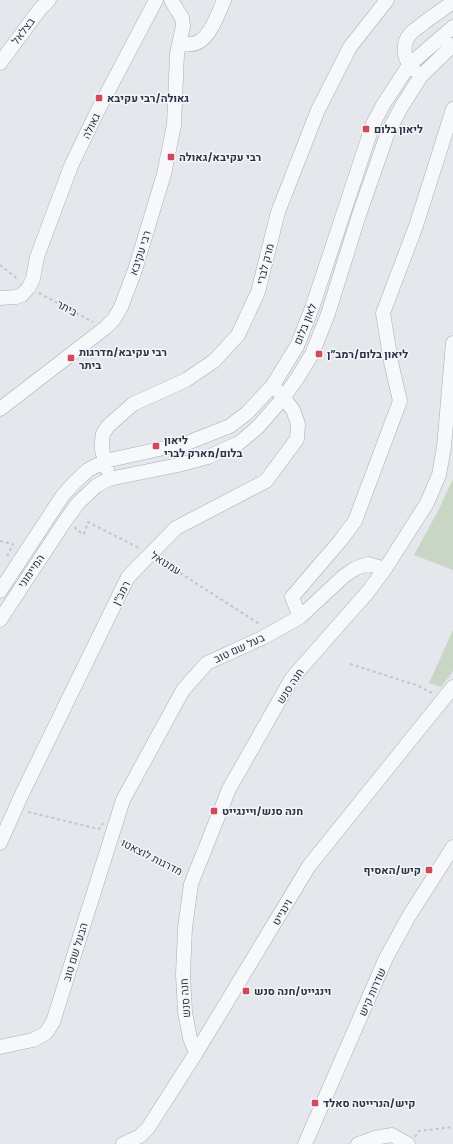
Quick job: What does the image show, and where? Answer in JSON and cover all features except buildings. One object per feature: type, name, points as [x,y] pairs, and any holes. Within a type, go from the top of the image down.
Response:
[{"type":"street","name":"בצלאל","points":[[0,63],[40,9],[49,0]]},
{"type":"street","name":"גאולה","points":[[26,285],[33,279],[37,257],[71,166],[96,114],[156,0]]},
{"type":"street","points":[[180,42],[189,44],[196,43],[206,36],[224,0]]},
{"type":"street","name":"מרק לברי","points":[[109,480],[102,450],[103,434],[108,426],[133,404],[186,380],[214,361],[238,335],[258,292],[278,212],[318,110],[350,47],[387,0]]},
{"type":"street","points":[[421,76],[409,65],[405,51],[406,43],[410,34],[432,16],[453,2]]},
{"type":"street","name":"רבי עקיבא","points":[[0,409],[105,328],[114,319],[121,307],[146,235],[164,174],[174,125],[177,93],[176,65],[183,26],[182,18],[175,6],[156,10],[146,18]]},
{"type":"street","name":"לאון בלום","points":[[49,516],[63,495],[88,470],[105,462],[188,442],[230,426],[246,413],[273,384],[297,346],[312,308],[372,124],[409,65],[453,27]]},
{"type":"street","name":"לאון בלום","points":[[63,524],[86,494],[96,486],[109,480],[208,457],[240,443],[258,427],[284,397],[312,354],[328,314],[359,215],[388,132],[421,76],[453,45]]},
{"type":"street","points":[[300,617],[292,597],[340,541],[355,521],[400,401],[391,362],[383,313],[416,226],[453,109]]},
{"type":"street","points":[[2,298],[10,299],[22,295],[26,285]]},
{"type":"street","name":"חנה סנש","points":[[196,1053],[190,1038],[185,1012],[183,974],[185,928],[193,878],[229,789],[292,678],[367,592],[385,569],[427,503],[439,475],[444,447],[453,344]]},
{"type":"street","name":"רמב\"ן","points":[[0,843],[22,794],[128,577],[176,528],[266,481],[297,439],[298,424],[293,410],[273,384]]},
{"type":"street","name":"המיימוני","points":[[0,591],[49,516]]},
{"type":"street","name":"המיימוני","points":[[0,620],[63,524]]},
{"type":"street","name":"בעל שם טוב","points":[[113,830],[123,800],[183,690],[207,663],[273,632],[300,617],[344,576],[356,568],[368,564],[385,569]]},
{"type":"street","name":"וינגייט","points":[[124,1144],[140,1136],[148,1128],[196,1053],[310,866],[453,687]]},
{"type":"street","name":"הבעל שם טוב","points":[[0,1048],[33,1040],[46,1033],[53,1022],[113,830]]},
{"type":"street","name":"שדרות קיש","points":[[305,1144],[386,958],[409,916],[453,847]]},
{"type":"street","points":[[358,1144],[375,1138],[392,1135],[412,1141]]},
{"type":"path","name":"ביתר","points":[[0,265],[26,285],[105,328]]},
{"type":"path","name":"עמנואל","points":[[71,512],[76,530],[84,534],[88,522],[151,554],[273,632]]},
{"type":"path","points":[[0,541],[13,544],[7,558]]},
{"type":"path","points":[[350,664],[416,684],[444,699]]},
{"type":"path","name":"מדרגות לוצאטו","points":[[30,805],[28,813],[99,829],[103,822],[113,830],[193,878]]},
{"type":"path","points":[[412,1141],[419,1131],[453,1127]]},
{"type":"green space","points":[[453,479],[453,570],[414,555],[438,511]]},
{"type":"green space","points":[[453,630],[453,671],[441,687],[429,683]]},
{"type":"place","name":"גאולה/רבי עקיבא","points":[[99,98]]},
{"type":"place","name":"ליאון בלום","points":[[366,129]]},
{"type":"place","name":"רבי עקיבא/גאולה","points":[[171,157]]},
{"type":"place","name":"ליאון בלום/רמב״ן","points":[[319,354]]},
{"type":"place","name":"רבי עקיבא/מדרגות ביתר","points":[[71,358]]},
{"type":"place","name":"ליאון בלום/מארק לברי","points":[[156,446]]},
{"type":"place","name":"חנה סנש/ויינגייט","points":[[214,811]]},
{"type":"place","name":"קיש/האסיף","points":[[429,870]]},
{"type":"place","name":"וינגייט/חנה סנש","points":[[246,991]]},
{"type":"place","name":"קיש/הנרייטה סאלד","points":[[315,1103]]}]
